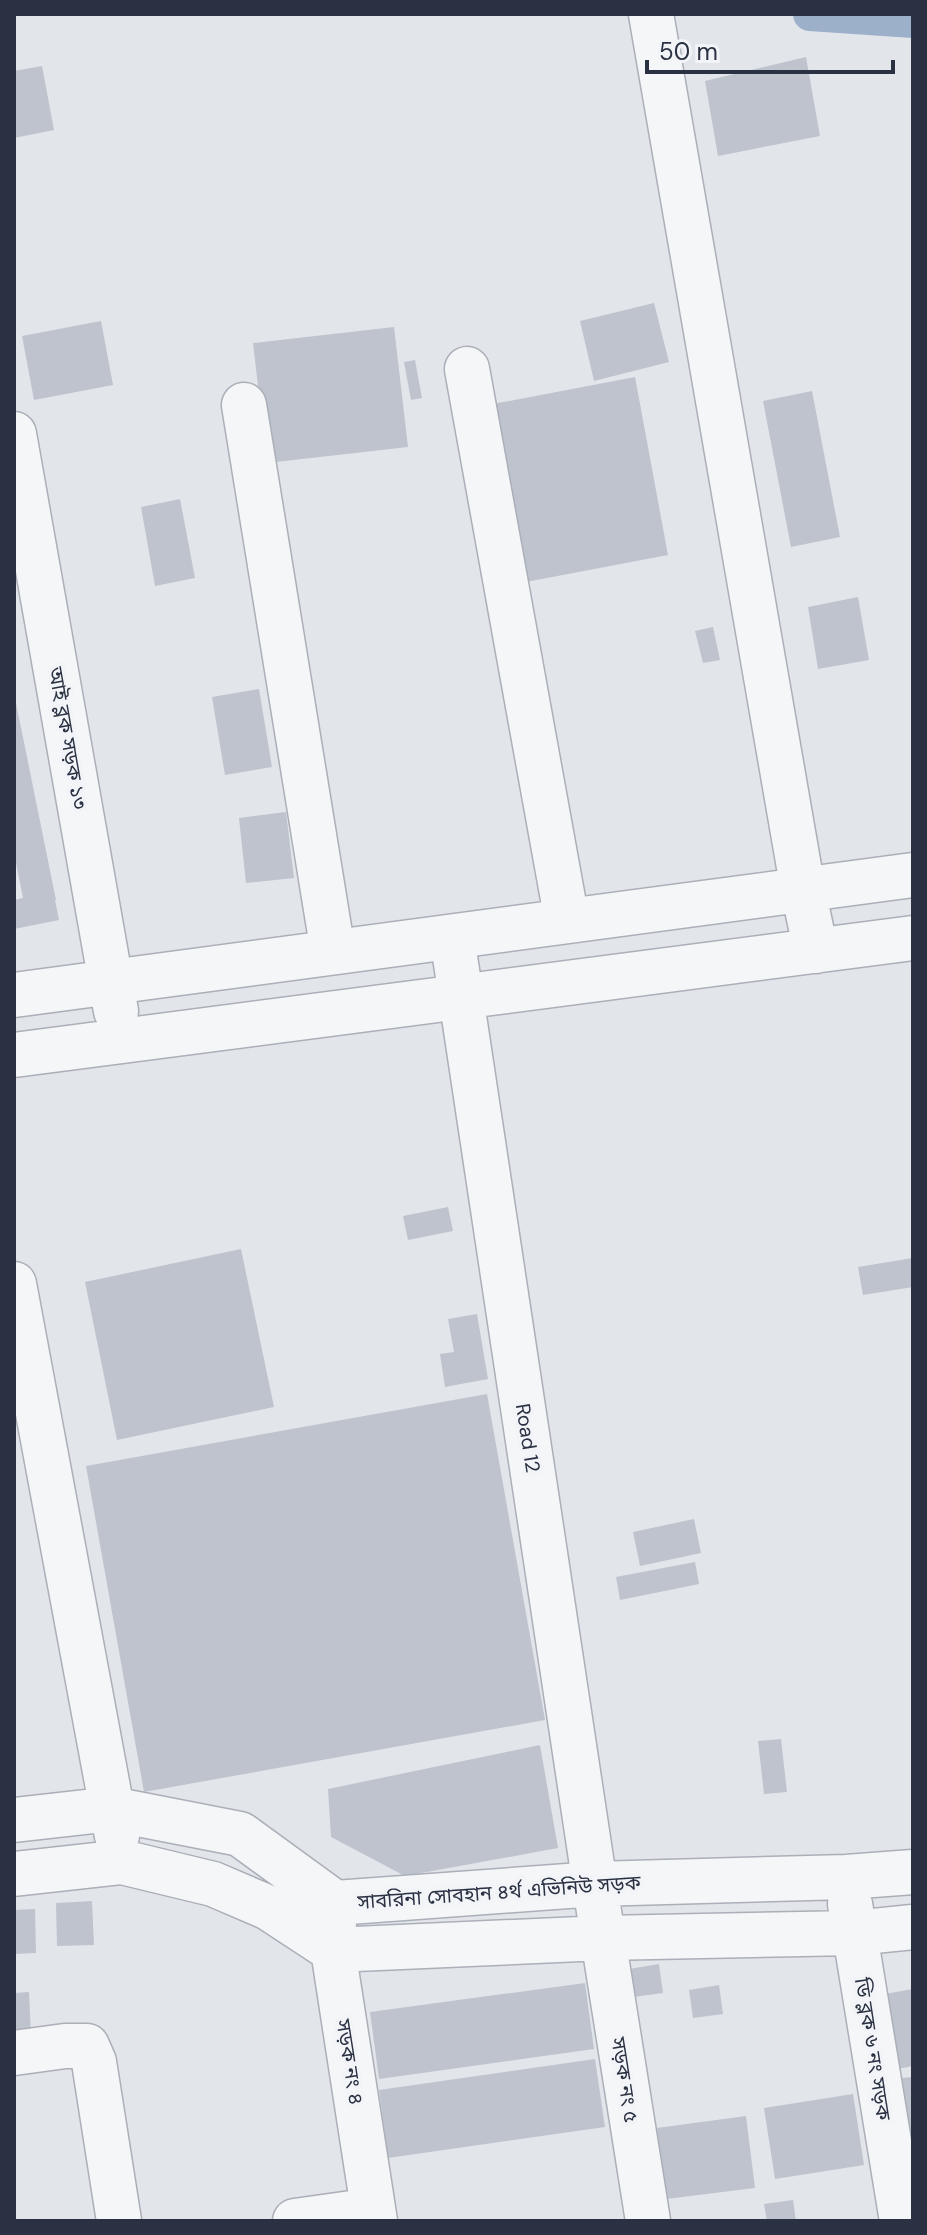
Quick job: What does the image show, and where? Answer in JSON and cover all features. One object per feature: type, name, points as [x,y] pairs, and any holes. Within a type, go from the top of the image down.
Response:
[{"type":"street","points":[[651,14],[816,951]]},
{"type":"street","points":[[467,369],[567,921]]},
{"type":"street","points":[[244,405],[333,952]]},
{"type":"street","name":"আই ব্লক সড়ক ১৩","points":[[14,434],[122,1042]]},
{"type":"street","points":[[14,995],[913,875]]},
{"type":"street","name":"Road 12","points":[[452,937],[603,1938]]},
{"type":"street","points":[[14,1055],[913,938]]},
{"type":"street","points":[[14,1284],[122,1862]]},
{"type":"street","name":"সাবরিনা সোবহান ৪র্থ এভিনিউ সড়ক","points":[[14,1820],[112,1809],[240,1834],[335,1903],[595,1884],[846,1877],[913,1872]]},
{"type":"street","points":[[14,1874],[122,1862],[213,1884],[269,1908],[333,1950],[603,1938],[854,1933],[913,1927]]},
{"type":"street","name":"ডি ব্লক ৬ নং সড়ক","points":[[846,1877],[902,2221]]},
{"type":"street","name":"সড়ক নং ৪","points":[[335,1903],[333,1950],[374,2216]]},
{"type":"street","name":"সড়ক নং ৫","points":[[603,1938],[648,2221]]},
{"type":"street","points":[[14,2053],[87,2046],[94,2062],[119,2221]]},
{"type":"street","points":[[295,2221],[374,2216]]},
{"type":"building","points":[[806,57],[820,136],[718,156],[705,81]]},
{"type":"building","points":[[42,66],[54,130],[14,138],[14,71]]},
{"type":"building","points":[[654,303],[669,362],[594,381],[580,321]]},
{"type":"building","points":[[101,321],[113,385],[34,400],[22,336]]},
{"type":"building","points":[[394,327],[408,447],[267,463],[253,343]]},
{"type":"building","points":[[415,360],[422,398],[411,400],[404,362]]},
{"type":"building","points":[[635,377],[668,555],[526,582],[493,404]]},
{"type":"building","points":[[812,391],[840,537],[791,547],[763,401]]},
{"type":"building","points":[[180,499],[195,578],[155,586],[141,507]]},
{"type":"building","points":[[858,597],[869,660],[818,669],[808,607]]},
{"type":"building","points":[[713,627],[720,660],[703,663],[695,631]]},
{"type":"building","points":[[259,689],[272,767],[225,775],[212,697]]},
{"type":"building","points":[[15,698],[59,920],[14,929],[14,900],[23,898],[14,853]]},
{"type":"building","points":[[286,812],[294,878],[246,883],[239,818]]},
{"type":"building","points":[[448,1207],[453,1231],[408,1240],[403,1216]]},
{"type":"building","points":[[241,1249],[274,1407],[117,1440],[85,1282]]},
{"type":"building","points":[[913,1258],[913,1287],[863,1295],[858,1267]]},
{"type":"building","points":[[477,1314],[488,1379],[445,1387],[440,1354],[454,1352],[448,1319]]},
{"type":"building","points":[[487,1394],[545,1720],[144,1792],[86,1466]]},
{"type":"building","points":[[694,1519],[701,1553],[640,1566],[633,1532]]},
{"type":"building","points":[[695,1562],[699,1584],[620,1600],[616,1577]]},
{"type":"building","points":[[781,1739],[787,1792],[764,1794],[758,1741]]},
{"type":"building","points":[[540,1745],[558,1848],[405,1876],[331,1837],[328,1789]]},
{"type":"building","points":[[92,1901],[94,1945],[57,1946],[56,1903]]},
{"type":"building","points":[[35,1909],[36,1953],[14,1954],[14,1910]]},
{"type":"building","points":[[659,1964],[663,1993],[633,1997],[629,1969]]},
{"type":"building","points":[[585,1983],[594,2049],[379,2079],[370,2012]]},
{"type":"building","points":[[719,1985],[723,2014],[693,2018],[689,1990]]},
{"type":"building","points":[[913,1989],[913,2066],[898,2069],[885,1994]]},
{"type":"building","points":[[29,1992],[31,2036],[14,2037],[14,1993]]},
{"type":"building","points":[[595,2059],[605,2127],[388,2158],[379,2090]]},
{"type":"building","points":[[913,2077],[913,2136],[911,2136],[902,2078]]},
{"type":"building","points":[[853,2094],[864,2165],[775,2179],[764,2108]]},
{"type":"building","points":[[746,2116],[755,2188],[666,2199],[657,2128]]},
{"type":"building","points":[[793,2200],[796,2221],[767,2221],[764,2204]]},
{"type":"waterway","points":[[810,14],[913,21]]}]
